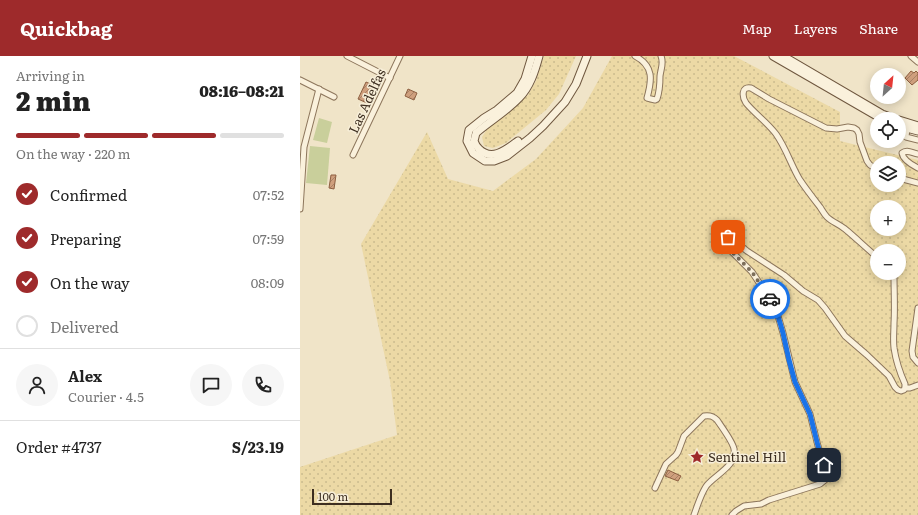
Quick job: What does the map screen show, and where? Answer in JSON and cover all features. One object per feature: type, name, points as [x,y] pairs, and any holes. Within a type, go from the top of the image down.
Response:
[{"type":"main road","points":[[532,56],[525,79],[516,93],[497,110],[469,130],[467,141],[473,153],[485,161],[494,162],[507,156],[543,126],[565,102],[576,84],[587,56]]},
{"type":"main road","points":[[539,56],[530,83],[520,97],[476,133],[474,141],[479,149],[487,154],[496,155],[508,148],[540,123],[562,99],[572,82],[582,56]]},
{"type":"main road","points":[[773,56],[870,112]]},
{"type":"main road","points":[[783,56],[879,112]]},
{"type":"main road","points":[[906,122],[918,126]]},
{"type":"main road","points":[[906,128],[918,132]]},
{"type":"street","points":[[347,56],[390,78]]},
{"type":"street","name":"Las Adelfas","points":[[353,155],[400,56]]},
{"type":"street","points":[[635,56],[643,61],[647,67],[651,85],[647,98],[654,100],[657,99],[660,86],[660,73],[663,63],[661,56]]},
{"type":"street","points":[[911,56],[918,62]]},
{"type":"street","points":[[300,80],[334,97]]},
{"type":"street","points":[[870,165],[860,142],[859,134],[854,128],[826,128],[769,99],[751,88],[748,87],[744,91],[743,95],[745,101],[776,134],[785,147],[800,180],[826,216],[844,228],[870,251]]},
{"type":"street","points":[[300,209],[304,151],[319,89]]},
{"type":"street","points":[[906,137],[918,140]]},
{"type":"street","points":[[918,154],[906,150],[902,153],[902,157],[918,168]]},
{"type":"street","points":[[906,180],[918,183]]},
{"type":"street","points":[[732,515],[744,506],[761,504],[769,500],[820,484],[825,480],[826,475],[810,414],[794,376],[778,316],[766,293],[752,272],[726,246],[724,242],[726,238],[730,238],[784,275],[803,291],[818,300],[845,336],[867,355],[901,391],[905,388],[918,385]]},
{"type":"street","points":[[894,280],[894,348],[896,361],[905,384],[905,388]]},
{"type":"street","points":[[918,308],[912,351],[913,357],[918,363]]},
{"type":"street","points":[[655,488],[666,464],[676,456],[684,436],[704,416],[714,417],[734,447],[734,456],[725,469],[714,480],[707,484],[694,515]]},
{"type":"sand","points":[[544,56],[576,56],[559,94],[546,110],[506,143],[493,148],[484,146],[482,137],[489,126],[528,95],[536,81]]},
{"type":"sand","points":[[612,56],[734,56],[840,112],[840,141],[902,156],[870,156],[870,192],[906,192],[906,157],[918,160],[918,515],[300,515],[300,467],[397,435],[390,381],[361,244],[427,132],[448,179],[493,191],[536,159],[583,108]]},
{"type":"green space","points":[[319,118],[332,122],[327,143],[313,140]]},
{"type":"green space","points":[[310,146],[330,148],[327,185],[306,183]]},
{"type":"building","points":[[911,71],[914,73],[916,71],[918,73],[918,80],[912,85],[906,79]]},
{"type":"building","points":[[366,82],[375,86],[367,103],[358,99]]},
{"type":"building","points":[[408,89],[417,93],[414,100],[405,96]]},
{"type":"building","points":[[331,175],[336,175],[334,189],[329,188]]},
{"type":"building","points":[[668,470],[681,476],[678,481],[665,476]]},
{"type":"way so far","points":[[728,237],[724,240],[726,246],[752,272],[770,299]]},
{"type":"place","name":"Sentinel Hill","points":[[697,457]]},
{"type":"route","points":[[770,299],[778,316],[795,382],[810,414],[824,465]]}]
